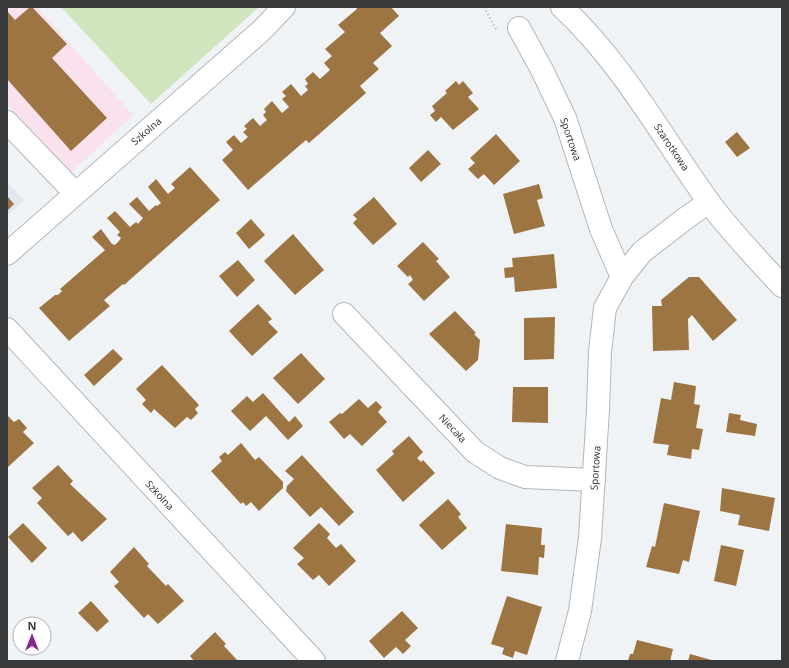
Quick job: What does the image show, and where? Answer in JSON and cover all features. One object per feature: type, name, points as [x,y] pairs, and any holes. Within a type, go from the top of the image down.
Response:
[{"type":"street","name":"Szkolna","points":[[7,254],[262,30],[284,7]]},
{"type":"street","name":"Szarotkowa","points":[[562,7],[597,42],[622,74],[709,202],[782,286]]},
{"type":"street","name":"Sportowa","points":[[519,28],[542,70],[565,118],[602,229],[622,277]]},
{"type":"street","points":[[7,122],[76,193]]},
{"type":"street","name":"Sportowa","points":[[567,661],[580,611],[590,538],[600,352],[605,308],[622,277],[642,252],[709,202]]},
{"type":"street","name":"Niecała","points":[[344,314],[475,452],[487,460],[500,468],[525,477],[594,480]]},
{"type":"street","name":"Szkolna","points":[[7,329],[314,661]]},
{"type":"shaded area","points":[[7,7],[37,7],[133,115],[71,173],[7,104]]},
{"type":"shaded area","points":[[7,182],[24,200],[7,216]]},
{"type":"green space","points":[[61,7],[259,7],[151,104]]},
{"type":"building","points":[[30,7],[32,7],[67,44],[52,58],[107,118],[71,151],[7,79],[7,11],[15,20]]},
{"type":"building","points":[[356,7],[391,7],[399,16],[380,33],[392,46],[373,63],[379,69],[360,86],[366,93],[309,143],[306,140],[248,190],[222,160],[233,150],[226,142],[234,135],[241,143],[248,137],[243,132],[247,129],[244,126],[253,118],[260,126],[267,120],[263,115],[266,112],[264,109],[272,101],[282,113],[289,107],[282,99],[286,96],[282,92],[291,84],[301,96],[308,90],[305,86],[308,84],[305,79],[313,72],[320,79],[330,70],[324,63],[332,56],[325,49],[345,32],[338,25],[357,9]]},
{"type":"building","points":[[456,81],[459,85],[463,81],[473,93],[468,97],[479,109],[453,130],[441,117],[436,122],[430,115],[435,111],[432,106],[447,93],[445,91]]},
{"type":"building","points":[[737,132],[750,148],[737,157],[725,142]]},
{"type":"building","points":[[496,134],[520,161],[494,185],[484,174],[478,179],[468,169],[475,163],[470,158]]},
{"type":"building","points":[[428,150],[441,164],[421,182],[409,168]]},
{"type":"building","points":[[190,167],[220,200],[124,285],[123,284],[104,300],[110,306],[69,341],[39,308],[55,295],[58,295],[62,291],[60,289],[105,250],[92,237],[101,229],[112,244],[115,245],[119,241],[121,238],[117,235],[120,232],[107,218],[115,211],[130,227],[136,222],[138,224],[143,218],[129,204],[137,197],[149,211],[161,203],[148,187],[156,179],[168,194],[175,188],[171,184]]},
{"type":"building","points":[[539,184],[543,198],[537,200],[545,226],[514,234],[503,194]]},
{"type":"building","points":[[7,196],[14,204],[7,211]]},
{"type":"building","points":[[374,197],[397,224],[373,245],[353,223],[357,219],[353,215]]},
{"type":"building","points":[[251,219],[265,235],[249,249],[236,233]]},
{"type":"building","points":[[293,234],[324,270],[295,295],[264,261]]},
{"type":"building","points":[[423,242],[439,259],[436,261],[450,277],[424,301],[408,284],[413,280],[410,275],[408,277],[397,266]]},
{"type":"building","points":[[554,254],[557,288],[515,292],[514,277],[505,278],[504,268],[513,267],[512,258]]},
{"type":"building","points":[[238,260],[255,280],[237,297],[219,276]]},
{"type":"building","points":[[689,277],[699,277],[737,320],[713,341],[692,315],[688,319],[689,350],[653,351],[652,306],[662,306],[661,300]]},
{"type":"building","points":[[258,304],[272,319],[268,322],[278,332],[252,356],[229,331]]},
{"type":"building","points":[[455,311],[476,333],[474,334],[480,340],[478,360],[466,371],[429,334]]},
{"type":"building","points":[[555,317],[554,359],[524,360],[524,318]]},
{"type":"building","points":[[113,349],[123,359],[94,386],[84,375]]},
{"type":"building","points":[[301,353],[325,379],[298,404],[273,378]]},
{"type":"building","points":[[162,365],[199,405],[195,409],[198,413],[191,420],[187,417],[175,428],[154,409],[151,413],[142,404],[146,400],[136,389]]},
{"type":"building","points":[[674,382],[696,386],[694,404],[700,405],[696,428],[703,429],[699,450],[692,449],[691,459],[667,455],[669,445],[653,443],[661,398],[671,400]]},
{"type":"building","points":[[513,387],[548,387],[548,423],[512,422]]},
{"type":"building","points":[[263,393],[289,422],[295,416],[303,426],[288,440],[266,416],[250,431],[231,411],[247,396],[253,402]]},
{"type":"building","points":[[359,399],[368,408],[376,401],[382,407],[378,412],[387,422],[362,446],[350,434],[344,439],[329,422],[340,413],[342,414]]},
{"type":"building","points":[[729,413],[741,415],[740,420],[757,424],[755,436],[726,432]]},
{"type":"building","points":[[7,415],[14,422],[19,419],[27,428],[23,432],[34,443],[8,467]]},
{"type":"building","points":[[409,436],[423,452],[417,458],[421,462],[423,460],[435,473],[403,502],[376,470],[394,454],[392,451]]},
{"type":"building","points":[[241,443],[255,460],[259,457],[283,482],[283,488],[259,511],[251,502],[246,506],[243,502],[241,504],[211,471],[222,461],[219,457],[225,452],[228,455]]},
{"type":"building","points":[[302,455],[354,512],[339,526],[321,507],[310,517],[286,491],[287,486],[294,479],[285,471]]},
{"type":"building","points":[[58,465],[73,481],[70,484],[107,519],[82,542],[73,532],[68,536],[37,503],[42,498],[32,488]]},
{"type":"building","points":[[722,488],[775,498],[769,531],[738,525],[740,515],[720,511]]},
{"type":"building","points":[[448,499],[461,514],[458,517],[467,528],[442,550],[419,525]]},
{"type":"building","points":[[664,503],[700,511],[689,562],[683,560],[679,574],[646,567],[652,546],[655,547]]},
{"type":"building","points":[[23,523],[47,548],[32,563],[8,537]]},
{"type":"building","points":[[319,523],[330,534],[327,538],[336,548],[341,544],[356,561],[329,586],[319,575],[313,580],[297,564],[304,558],[293,548]]},
{"type":"building","points":[[506,524],[542,528],[541,545],[545,545],[544,558],[539,557],[538,575],[501,571]]},
{"type":"building","points":[[721,545],[744,550],[736,586],[714,581]]},
{"type":"building","points":[[134,547],[149,564],[147,566],[166,586],[168,584],[184,601],[158,624],[148,614],[144,618],[114,586],[119,582],[110,572]]},
{"type":"building","points":[[507,596],[542,607],[527,655],[515,651],[513,658],[502,654],[504,648],[491,644]]},
{"type":"building","points":[[91,601],[109,621],[97,632],[78,613]]},
{"type":"building","points":[[402,611],[418,628],[405,640],[411,646],[403,654],[396,647],[384,658],[369,641]]},
{"type":"building","points":[[215,632],[226,644],[224,646],[238,661],[194,661],[190,656]]},
{"type":"building","points":[[637,640],[673,649],[670,661],[628,661],[630,654],[633,654]]},
{"type":"building","points":[[690,654],[715,661],[688,661]]}]
